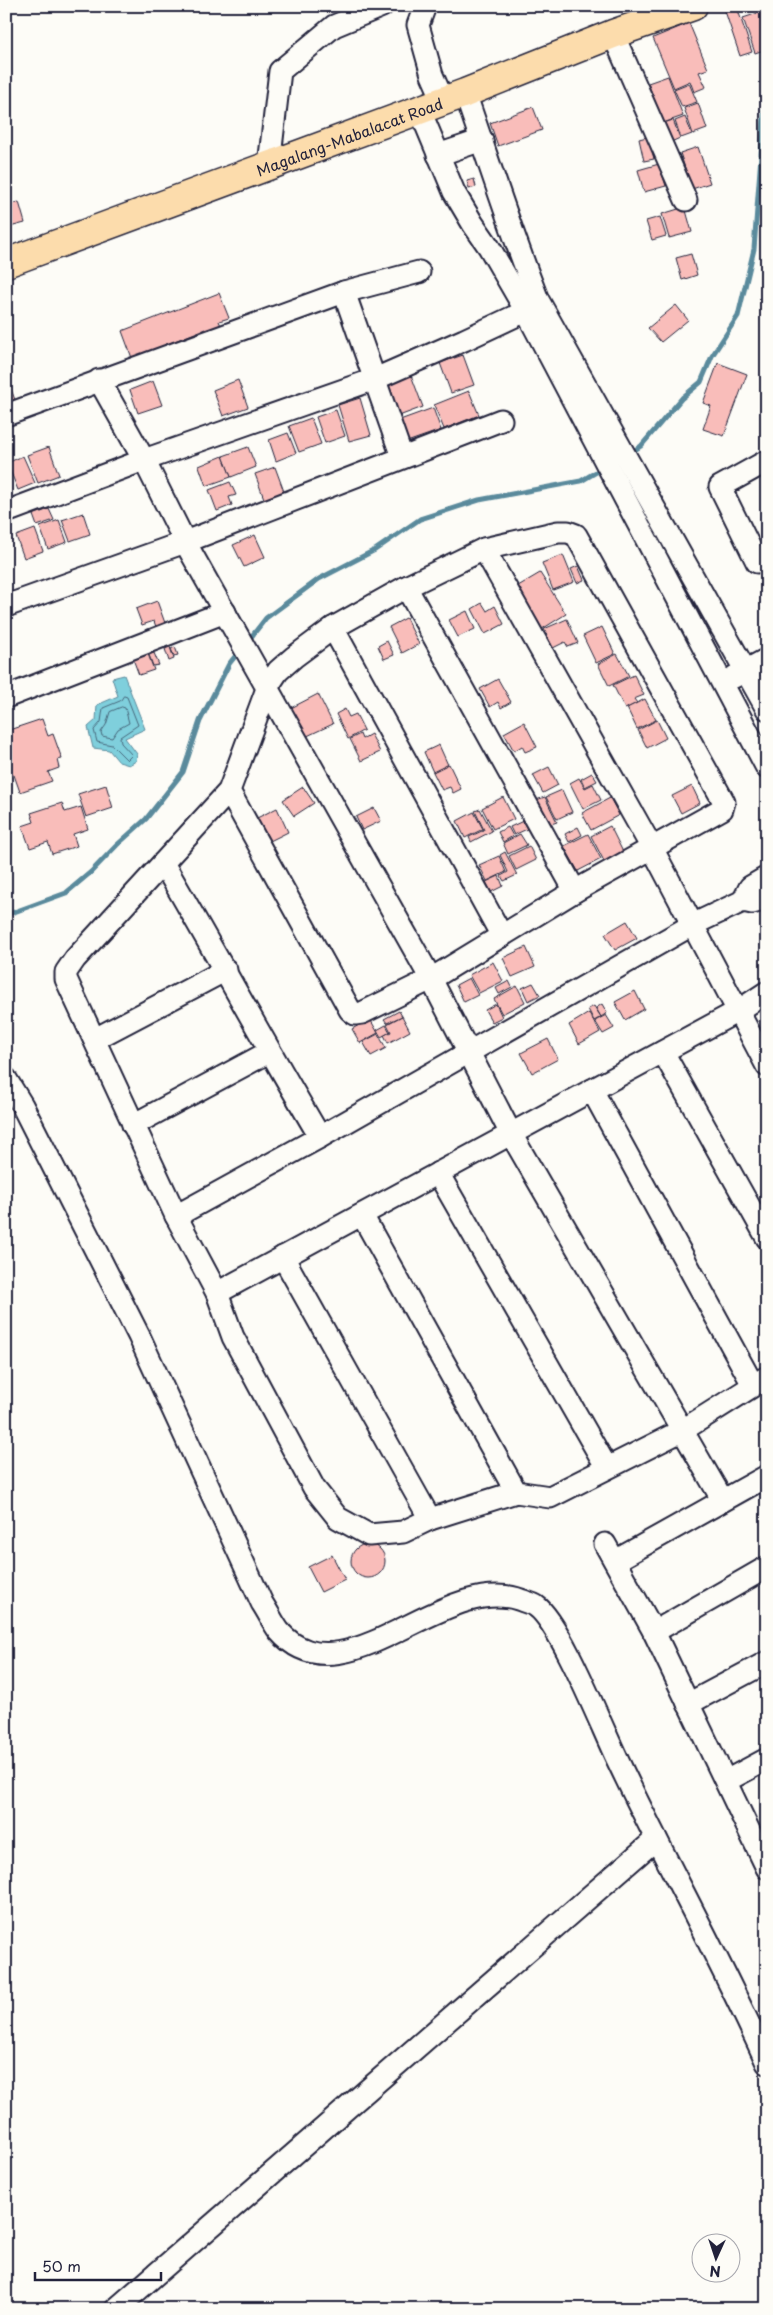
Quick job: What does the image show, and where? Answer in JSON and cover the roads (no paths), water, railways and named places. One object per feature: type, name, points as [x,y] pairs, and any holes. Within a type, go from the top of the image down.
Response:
[{"type":"main road","name":"Magalang-Mabalacat Road","points":[[6,264],[613,34],[693,6]]},
{"type":"street","points":[[269,165],[280,71],[334,26],[382,6]]},
{"type":"street","points":[[425,6],[418,25],[432,75],[442,100],[482,140],[532,305],[610,473],[767,768]]},
{"type":"street","points":[[613,34],[686,200]]},
{"type":"street","points":[[442,100],[438,155],[454,192],[473,224],[532,305],[618,441],[767,709]]},
{"type":"street","points":[[438,155],[482,140]]},
{"type":"street","points":[[6,415],[344,292],[418,272]]},
{"type":"street","points":[[344,292],[402,456]]},
{"type":"street","points":[[6,512],[144,460],[375,379],[464,340],[532,305]]},
{"type":"street","points":[[99,380],[144,460],[185,542],[268,686],[431,979],[511,1134],[722,1499]]},
{"type":"street","points":[[6,606],[185,542],[402,456],[501,420]]},
{"type":"street","points":[[767,461],[720,487],[758,562],[767,557]]},
{"type":"street","points":[[638,526],[660,516]]},
{"type":"street","points":[[229,791],[350,1010],[355,1014],[362,1013],[431,979],[575,892],[722,809],[724,802],[576,535],[568,532],[558,532],[484,549],[406,587],[333,628],[278,671],[268,686],[229,791],[66,972],[66,979],[133,1125],[176,1216],[217,1293],[233,1337],[309,1480],[338,1518],[369,1535],[403,1532],[430,1519],[516,1492],[550,1497],[683,1430],[760,1381],[592,1090]]},
{"type":"street","points":[[484,549],[652,848],[767,1066]]},
{"type":"street","points":[[406,587],[575,892]]},
{"type":"street","points":[[6,697],[229,619]]},
{"type":"street","points":[[333,628],[502,936]]},
{"type":"street","points":[[723,683],[767,659]]},
{"type":"street","points":[[163,863],[226,970],[269,1052],[320,1137]]},
{"type":"street","points":[[743,901],[750,887],[767,877]]},
{"type":"street","points":[[176,1216],[320,1137],[692,925],[743,901],[752,903],[767,899]]},
{"type":"street","points":[[95,1039],[226,970]]},
{"type":"street","points":[[217,1293],[738,1011],[767,992]]},
{"type":"street","points":[[133,1125],[269,1052]]},
{"type":"street","points":[[663,1052],[767,1238]]},
{"type":"street","points":[[6,1079],[22,1105],[139,1336],[262,1603],[280,1631],[299,1646],[320,1655],[346,1653],[458,1603],[489,1595],[514,1597],[536,1606],[553,1627],[572,1664],[767,2063]]},
{"type":"street","points":[[438,1173],[607,1468]]},
{"type":"street","points":[[362,1215],[516,1492]]},
{"type":"street","points":[[283,1257],[430,1519]]},
{"type":"street","points":[[767,1476],[610,1552],[654,1632],[767,1868]]},
{"type":"street","points":[[654,1632],[767,1568]]},
{"type":"street","points":[[688,1704],[767,1662]]},
{"type":"street","points":[[726,1780],[767,1759]]},
{"type":"street","points":[[116,2309],[656,1839]]},
{"type":"water","points":[[124,675],[145,729],[125,738],[137,754],[136,761],[129,765],[119,762],[109,750],[93,748],[88,727],[96,720],[97,705],[118,696],[112,678]]},
{"type":"waterway","points":[[630,453],[641,446],[682,398],[701,382],[712,356],[738,316],[754,249],[767,76]]},
{"type":"waterway","points":[[248,641],[266,618],[319,579],[375,550],[420,519],[479,500],[581,481],[603,468]]},
{"type":"waterway","points":[[6,915],[66,893],[91,872],[146,819],[183,772],[200,721],[229,664],[241,649]]}]
